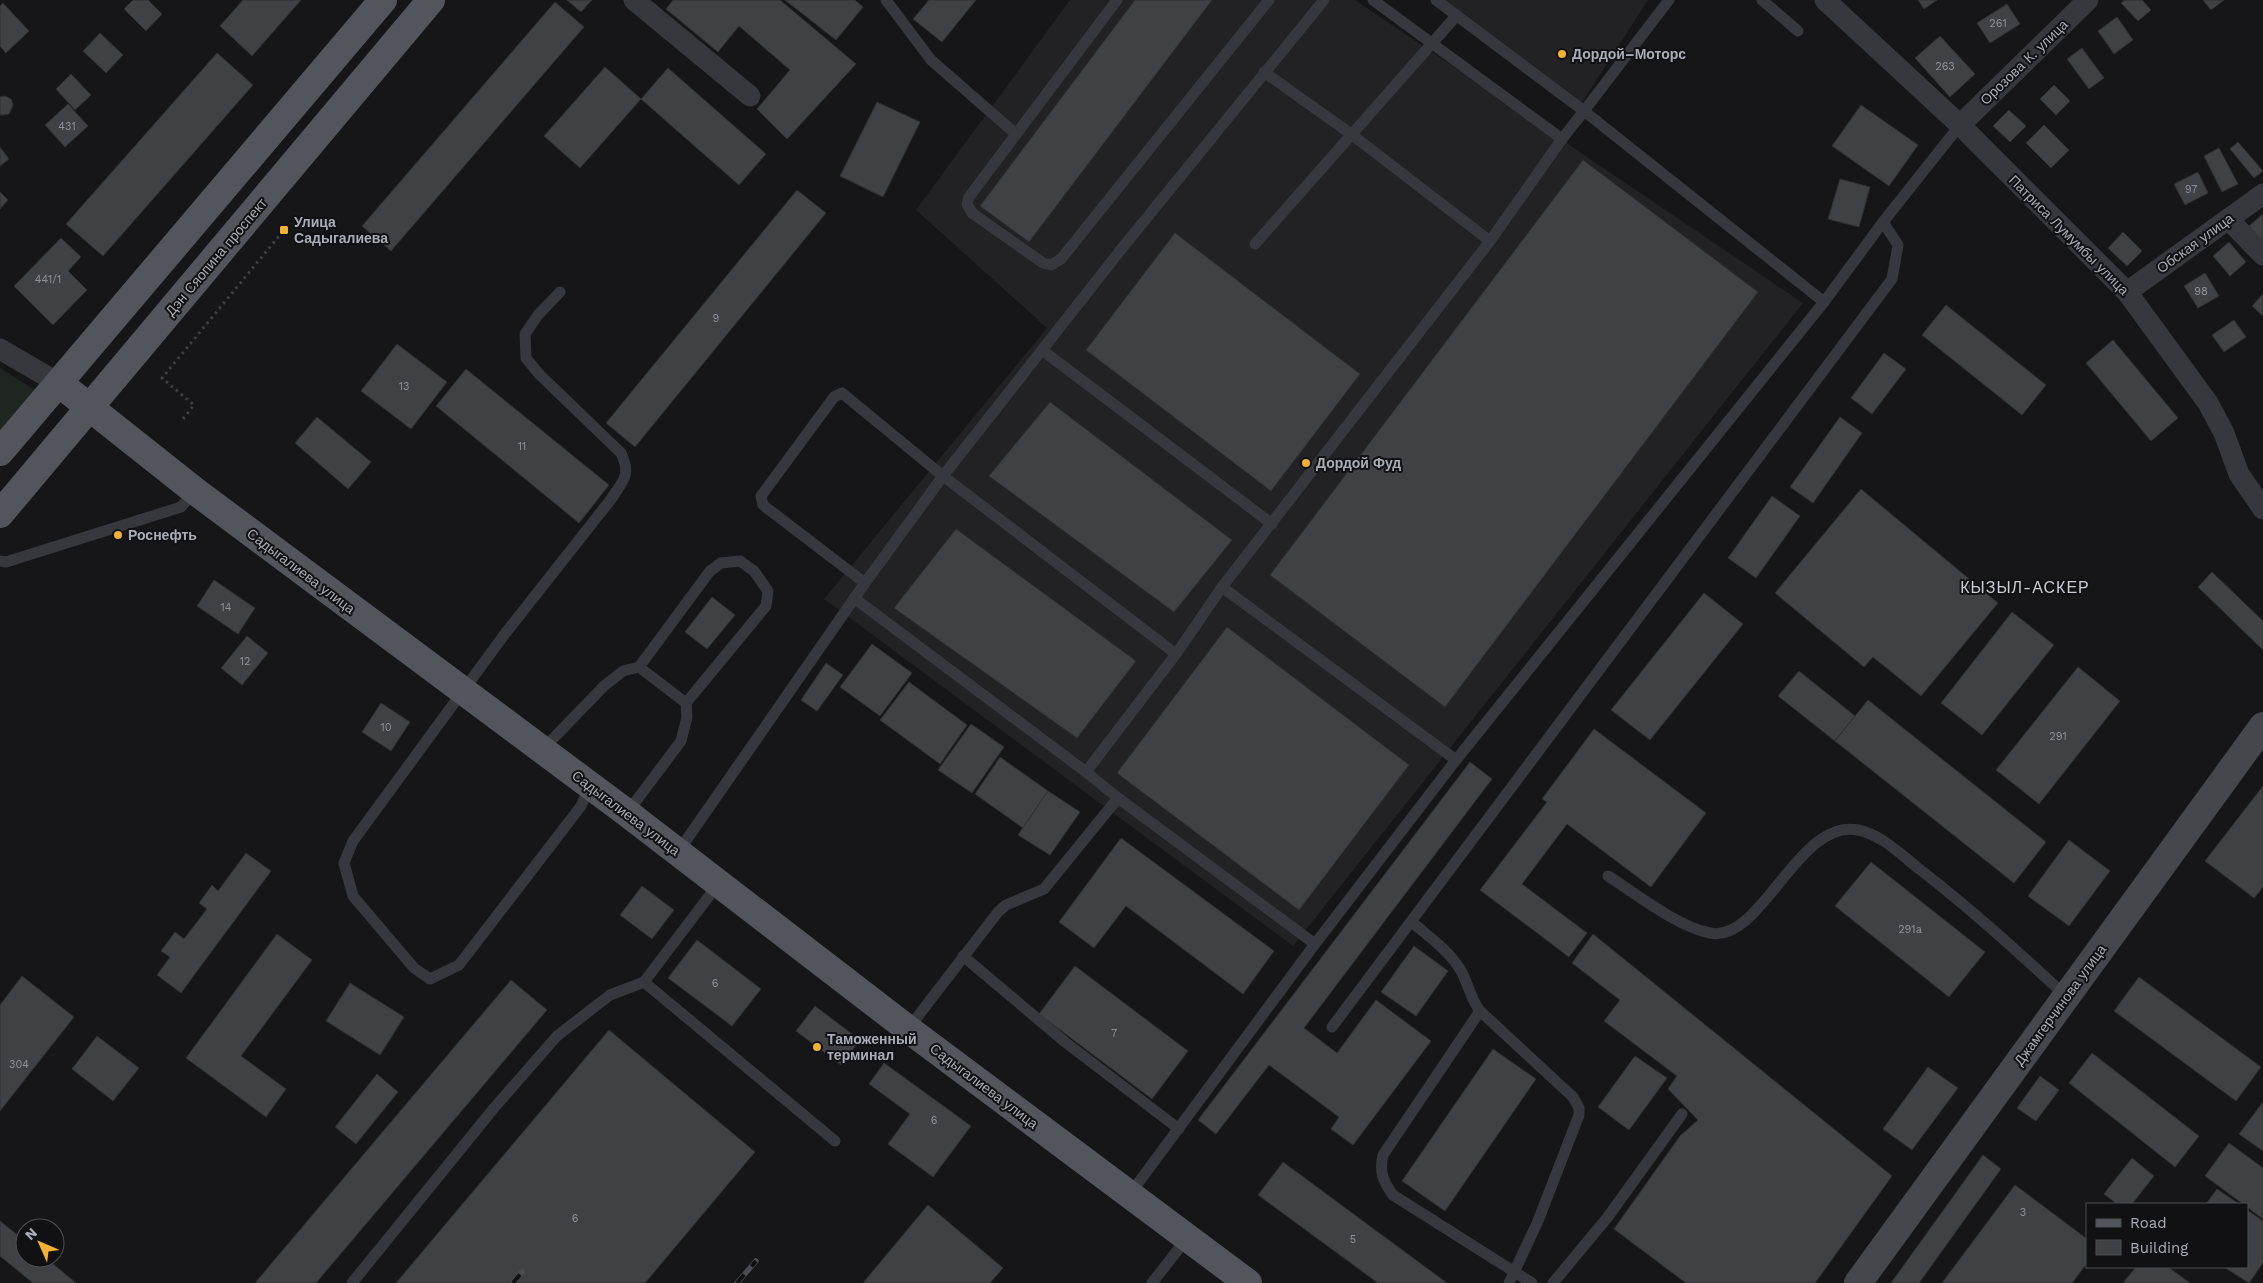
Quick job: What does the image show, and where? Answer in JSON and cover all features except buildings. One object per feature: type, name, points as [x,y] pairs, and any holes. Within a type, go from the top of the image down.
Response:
[{"type":"main road","points":[[0,452],[60,384],[383,0]]},
{"type":"main road","name":"Дэн Сяопина проспект","points":[[0,514],[431,0]]},
{"type":"main road","name":"Садыгалиева улица","points":[[60,384],[195,491],[462,692],[627,813],[908,1029],[1248,1283]]},
{"type":"street","points":[[634,0],[750,96]]},
{"type":"street","name":"Патриса Лумумбы улица","points":[[1825,0],[1960,125],[2127,292],[2208,403],[2224,433],[2239,474],[2263,509]]},
{"type":"street","name":"Орозова К. улица","points":[[1960,125],[2087,1]]},
{"type":"street","name":"Обская улица","points":[[2127,292],[2263,194]]},
{"type":"street","points":[[2228,219],[2263,255]]},
{"type":"street","name":"Садыгалиева улица","points":[[0,348],[60,384]]},
{"type":"street","name":"Джамгерчинова улица","points":[[1858,1283],[2263,726]]},
{"type":"lane","points":[[1117,0],[969,197],[967,204],[972,213],[1043,264],[1051,265],[1061,259],[1269,0]]},
{"type":"lane","points":[[678,852],[864,583],[944,476],[1042,350],[1264,72],[1324,0]]},
{"type":"lane","points":[[1373,0],[1562,139]]},
{"type":"lane","points":[[1436,0],[1584,111],[1824,302]]},
{"type":"lane","points":[[1086,772],[1176,654],[1222,587],[1490,241],[1562,139],[1669,0]]},
{"type":"lane","points":[[1762,0],[1798,31]]},
{"type":"lane","points":[[891,2],[930,60],[1016,134]]},
{"type":"lane","points":[[1255,244],[1457,15]]},
{"type":"lane","points":[[1264,72],[1351,134],[1490,241]]},
{"type":"lane","points":[[1130,1195],[1315,944],[1456,760],[1824,302],[1882,222],[1960,125]]},
{"type":"lane","points":[[1332,1027],[1892,280],[1898,245],[1882,222]]},
{"type":"lane","points":[[560,292],[538,314],[525,334],[526,358],[539,374],[621,453],[627,467],[626,476],[612,498],[462,692],[353,841],[344,863],[352,896],[414,968],[430,979],[459,965],[581,806],[590,786]]},
{"type":"lane","points":[[1042,350],[1272,524]]},
{"type":"lane","points":[[864,583],[763,505],[761,496],[834,397],[842,393],[944,476],[1176,654]]},
{"type":"lane","points":[[0,561],[6,562],[181,507],[195,491]]},
{"type":"lane","points":[[542,750],[604,686],[623,671],[639,667],[710,571],[721,563],[740,560],[754,571],[768,591],[766,606],[686,702]]},
{"type":"lane","points":[[1222,587],[1456,760]]},
{"type":"lane","points":[[854,598],[1315,944]]},
{"type":"lane","points":[[627,813],[681,741],[688,717],[686,702],[639,667]]},
{"type":"lane","points":[[908,1029],[998,912],[1006,906],[1044,889],[1118,798]]},
{"type":"lane","points":[[1608,876],[1688,926],[1712,934],[1728,932],[1746,920],[1815,843],[1835,832],[1855,830],[1876,835],[1957,898],[2066,996]]},
{"type":"lane","points":[[352,1283],[494,1108],[556,1036],[610,995],[644,982],[719,883]]},
{"type":"lane","points":[[1412,922],[1451,957],[1461,970],[1474,1002],[1480,1011],[1573,1097],[1580,1111],[1516,1272],[1509,1283]]},
{"type":"lane","points":[[963,956],[1065,1042],[1179,1129]]},
{"type":"lane","points":[[644,982],[835,1141]]},
{"type":"lane","points":[[1480,1011],[1383,1155],[1380,1166],[1383,1182],[1393,1195],[1532,1283]]},
{"type":"lane","points":[[1553,1283],[1607,1218],[1682,1114]]},
{"type":"lane","points":[[1152,1283],[1188,1237]]},
{"type":"path","points":[[182,418],[194,405],[162,378],[284,230]]},
{"type":"shaded area","name":"Дордой Фуд","points":[[1070,0],[1355,0],[1803,303],[1293,946],[824,599],[1047,328],[916,210]]},
{"type":"shaded area","name":"Дордой–Моторс","points":[[1441,0],[1648,0],[1579,107]]},
{"type":"shaded area","points":[[0,368],[36,391],[0,435]]},
{"type":"railway","points":[[737,1283],[756,1261]]},
{"type":"railway","points":[[513,1283],[522,1272]]},
{"type":"place","name":"Дордой–Моторс","points":[[1562,54]]},
{"type":"place","name":"Улица Садыгалиева","points":[[284,230]]},
{"type":"place","name":"Дордой Фуд","points":[[1306,463]]},
{"type":"place","name":"Роснефть","points":[[118,535]]},
{"type":"place","name":"Таможенный терминал","points":[[817,1047]]},
{"type":"district","name":"КЫЗЫЛ-АСКЕР","points":[[2025,587]]}]
